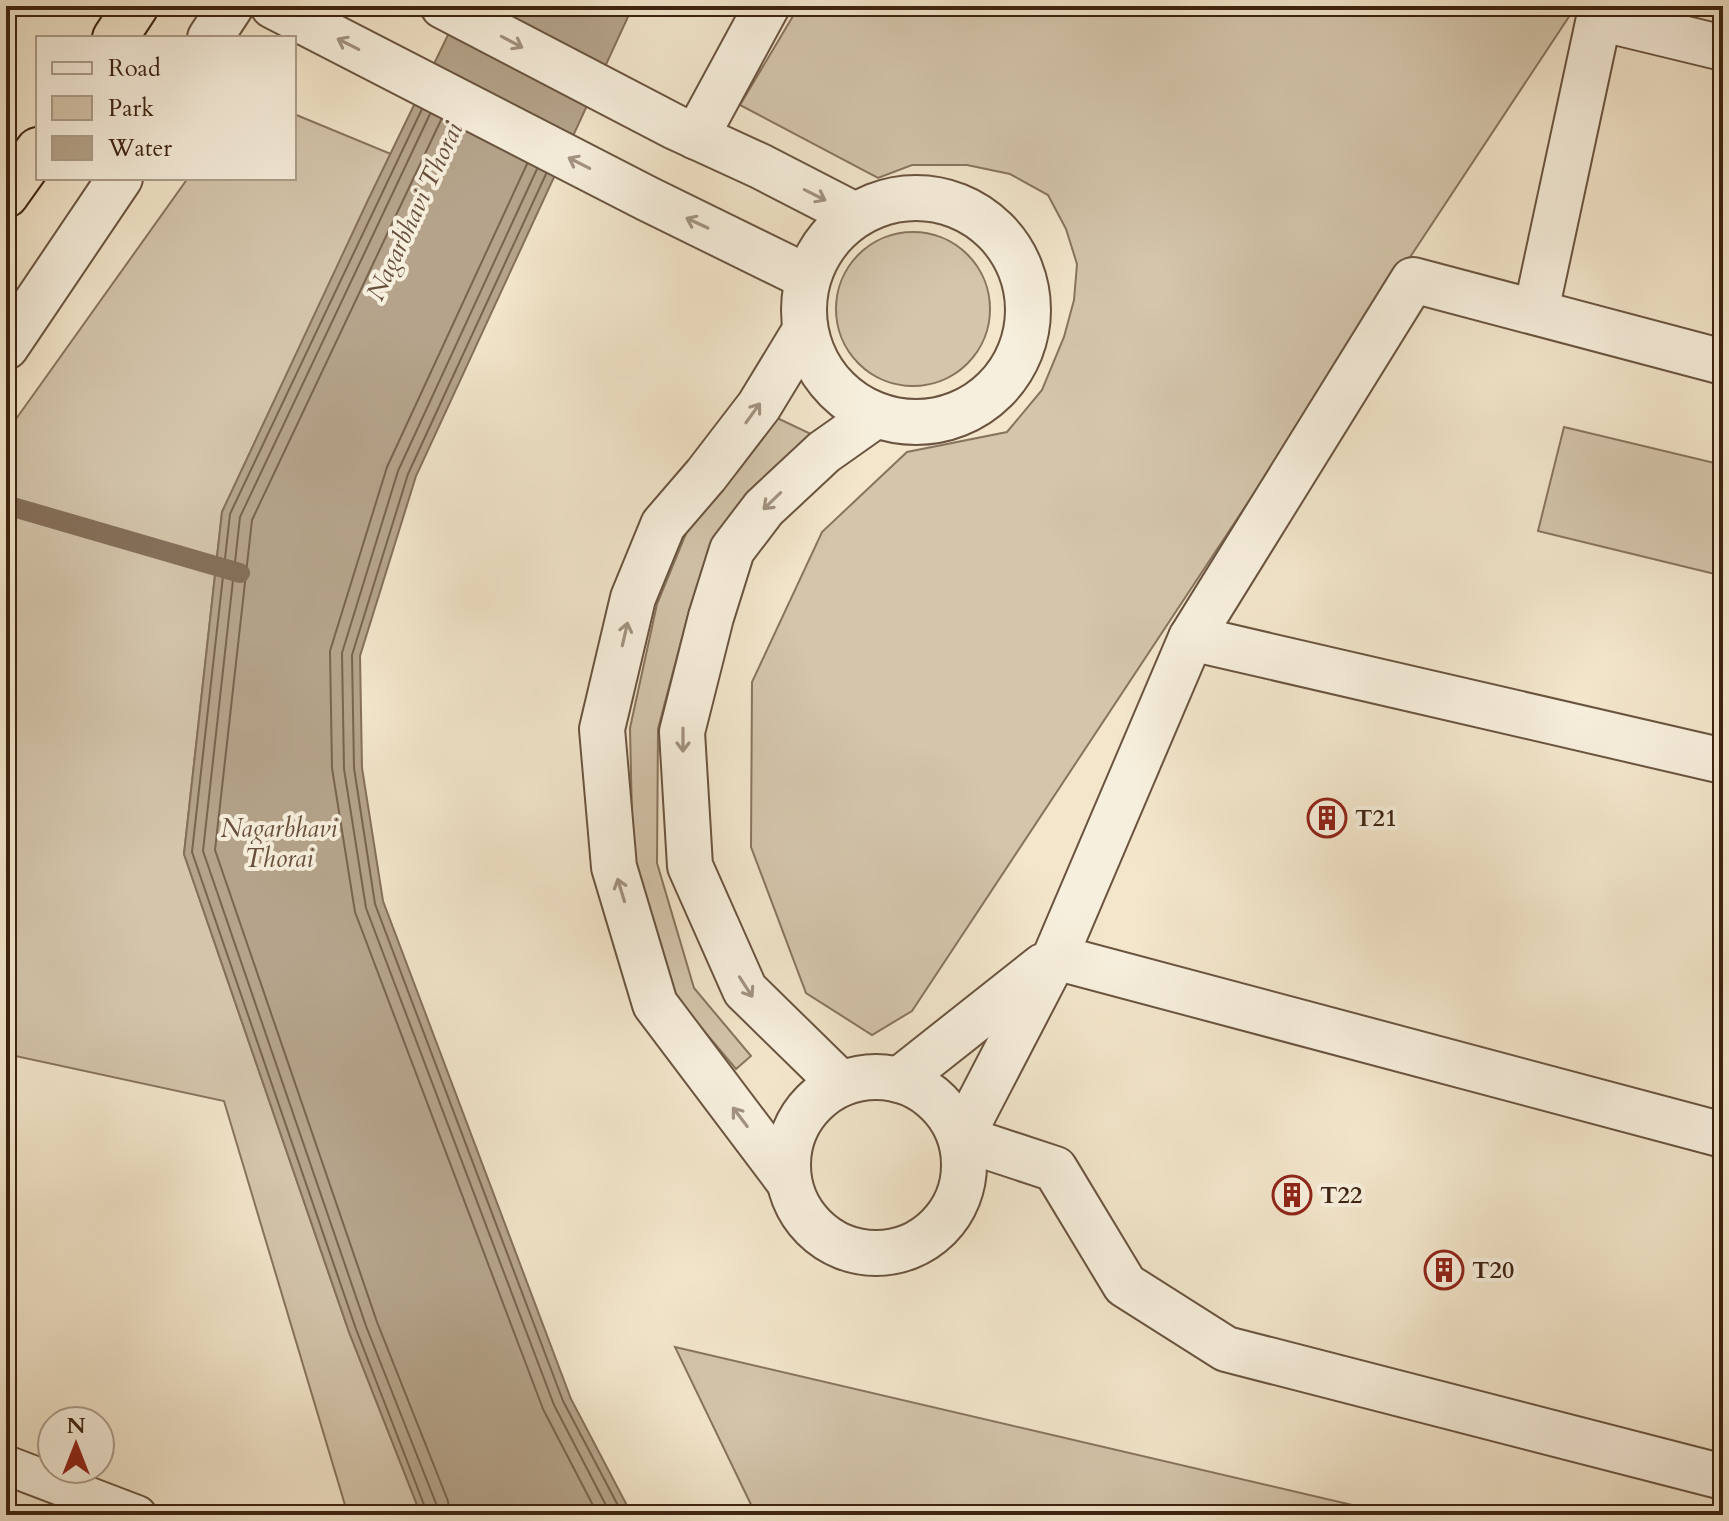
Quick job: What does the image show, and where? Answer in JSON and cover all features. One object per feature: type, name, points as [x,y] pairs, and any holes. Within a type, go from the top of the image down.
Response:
[{"type":"highway","points":[[116,36],[136,6]]},
{"type":"highway","points":[[6,195],[36,153]]},
{"type":"street","points":[[211,36],[231,6]]},
{"type":"street","points":[[443,6],[686,132],[855,215]]},
{"type":"street","points":[[686,132],[767,6]]},
{"type":"street","points":[[285,12],[648,199],[807,277]]},
{"type":"street","points":[[1536,311],[1599,18],[1665,20],[1723,48]]},
{"type":"street","points":[[6,347],[119,180]]},
{"type":"street","points":[[929,198],[966,209],[996,231],[1019,263],[1029,299],[1026,337],[1011,372],[985,399],[950,418],[912,423],[875,416],[842,396],[818,367],[804,332],[807,277],[819,253],[835,232],[855,215],[890,200],[929,198]]},
{"type":"street","points":[[961,1138],[1055,957],[1191,638],[1413,280],[1723,362]]},
{"type":"street","points":[[787,1179],[788,1150],[798,1122],[817,1099],[841,1084],[870,1077],[899,1080],[926,1092],[947,1112],[961,1138],[965,1167],[959,1195],[945,1221],[922,1240],[896,1251],[867,1253],[838,1246],[815,1230],[797,1206],[787,1179],[655,1004],[614,867],[602,729],[633,598],[663,525],[759,406],[804,332]]},
{"type":"street","points":[[841,1084],[745,990],[690,866],[682,732],[711,617],[732,550],[764,508],[824,452],[875,416]]},
{"type":"street","points":[[1191,638],[1723,761]]},
{"type":"street","points":[[899,1080],[1055,957]]},
{"type":"street","points":[[1055,957],[1723,1135]]},
{"type":"street","points":[[961,1138],[1055,1169],[1125,1285],[1226,1349],[1723,1477]]},
{"type":"lane","points":[[6,1465],[137,1515]]},
{"type":"green space","points":[[799,6],[1576,6],[912,1011],[872,1035],[806,993],[751,847],[752,682],[822,532],[907,452],[1007,432],[1042,390],[1064,337],[1074,300],[1077,264],[1066,229],[1048,195],[1010,174],[967,165],[912,165],[878,178],[740,105]]},
{"type":"green space","points":[[296,115],[391,154],[222,512],[184,854],[349,1332],[421,1515],[348,1515],[224,1101],[6,1054],[6,433],[187,180],[296,180]]},
{"type":"green space","points":[[913,232],[943,238],[968,254],[984,279],[990,309],[984,339],[968,364],[943,380],[913,386],[883,380],[858,364],[842,339],[836,309],[842,279],[858,254],[883,238]]},
{"type":"green space","points":[[775,417],[811,434],[747,493],[712,541],[689,611],[658,729],[657,863],[694,988],[751,1056],[736,1069],[673,994],[633,862],[630,728],[657,604],[687,531]]},
{"type":"green space","points":[[1564,427],[1723,465],[1723,576],[1538,531]]},
{"type":"green space","points":[[675,1347],[1395,1515],[756,1515]]},
{"type":"water","name":"Nagarbhavi Thorai","points":[[462,6],[633,6],[416,476],[360,656],[362,768],[383,901],[571,1399],[632,1515],[421,1515],[349,1332],[184,854],[222,512]]},
{"type":"waterway","points":[[6,505],[240,573]]},
{"type":"place","name":"T21","points":[[1327,818]]},
{"type":"place","name":"T22","points":[[1292,1195]]},
{"type":"place","name":"T20","points":[[1444,1270]]}]
